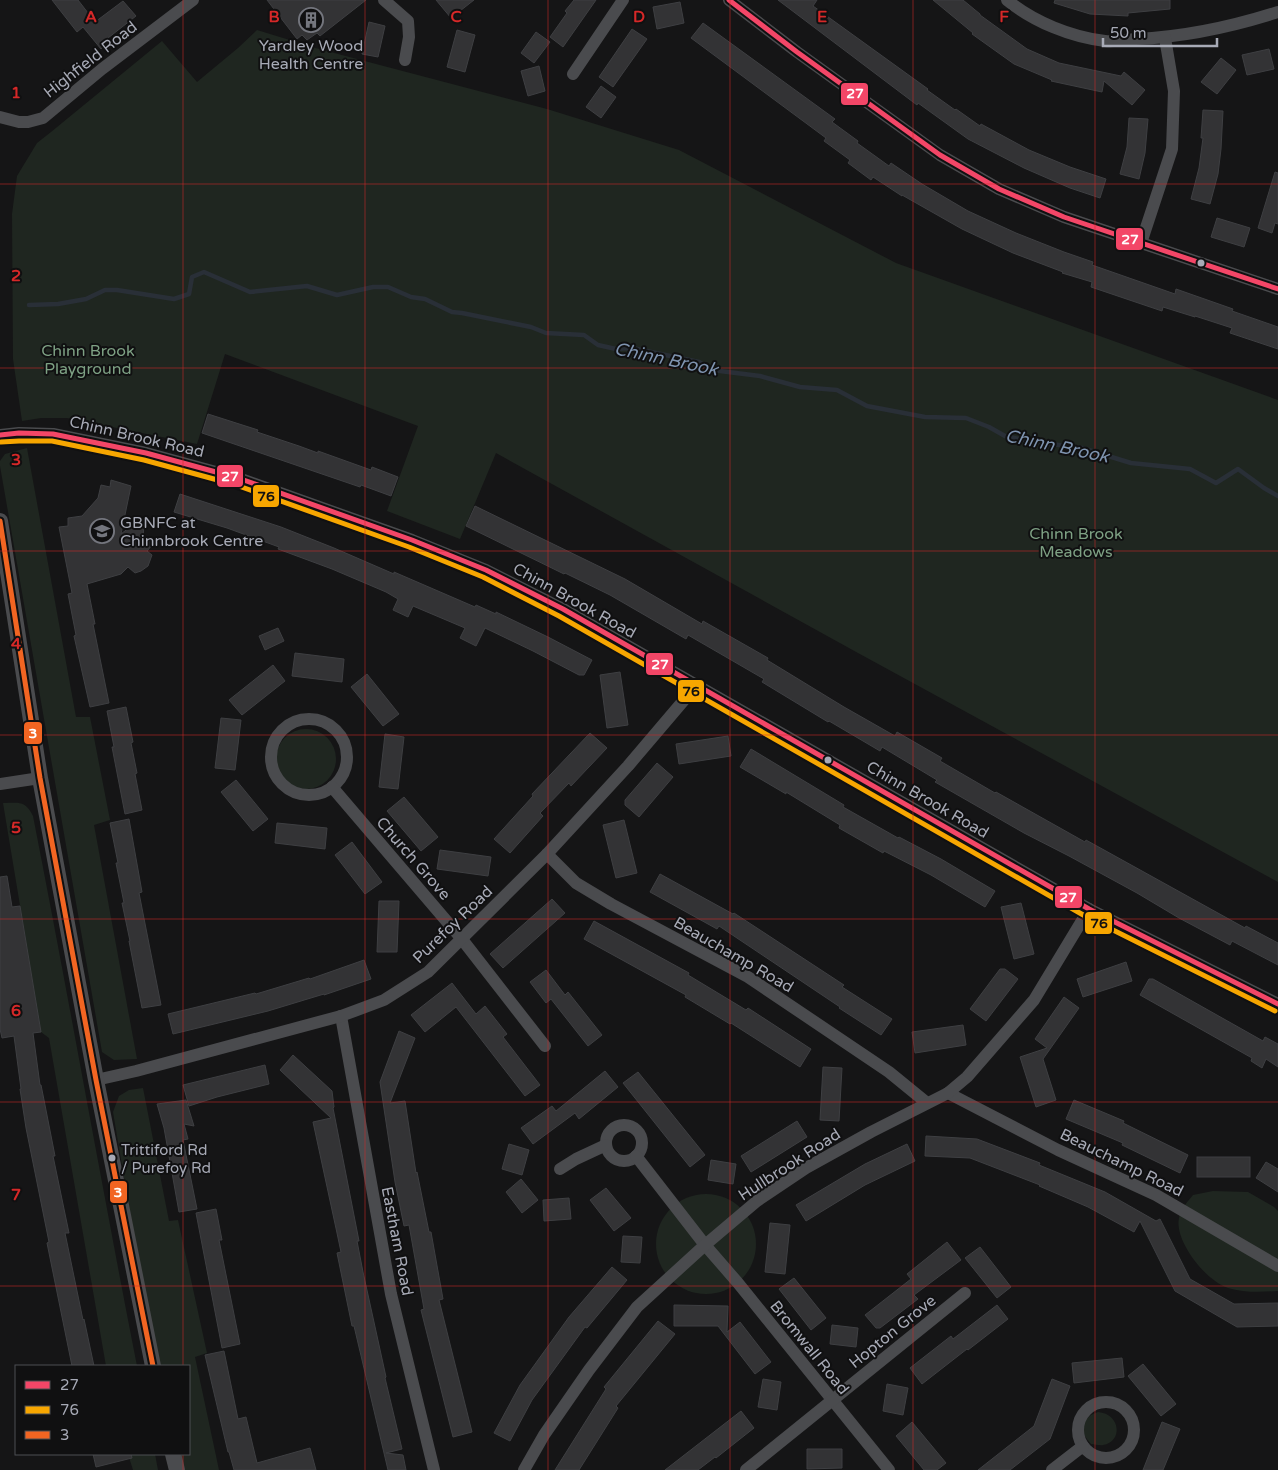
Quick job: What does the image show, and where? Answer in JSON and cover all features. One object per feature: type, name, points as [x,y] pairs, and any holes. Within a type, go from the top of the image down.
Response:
[{"type":"street","name":"Highfield Road","points":[[0,117],[18,122],[28,122],[43,118],[102,69],[193,0]]},
{"type":"street","points":[[384,0],[408,21],[409,36],[405,60]]},
{"type":"street","points":[[573,74],[623,0]]},
{"type":"street","points":[[729,0],[797,52],[940,155],[999,189],[1064,217],[1278,289]]},
{"type":"street","points":[[1008,0],[1027,14],[1058,29],[1106,41],[1165,38],[1240,24],[1278,12]]},
{"type":"street","points":[[1141,243],[1172,149],[1174,91],[1165,38]]},
{"type":"street","name":"Chinn Brook Road","points":[[0,435],[19,433],[53,434],[146,453],[238,478],[403,536],[486,570],[562,609],[1089,908],[1278,1004]]},
{"type":"street","points":[[0,521],[40,778],[96,1080],[153,1365]]},
{"type":"street","name":"Purefoy Road","points":[[96,1080],[342,1016],[384,1000],[428,972],[547,854],[628,766],[696,686]]},
{"type":"street","points":[[301,719],[314,719],[326,722],[336,730],[343,741],[347,753],[346,766],[340,778],[332,787],[321,793],[309,795],[296,793],[277,778],[272,767],[271,754],[273,743],[279,732],[289,724],[301,719]]},
{"type":"street","points":[[0,784],[40,778]]},
{"type":"street","name":"Church Grove","points":[[332,787],[461,938],[545,1046]]},
{"type":"street","name":"Beauchamp Road","points":[[547,854],[576,883],[611,904],[748,977],[889,1072],[927,1103]]},
{"type":"street","name":"Hullbrook Road","points":[[524,1470],[544,1435],[589,1370],[637,1307],[757,1200],[806,1168],[948,1093],[968,1077],[1034,1000],[1089,908]]},
{"type":"street","name":"Eastham Road","points":[[342,1016],[391,1294],[434,1470]]},
{"type":"street","name":"Beauchamp Road","points":[[948,1093],[1058,1150],[1156,1195],[1278,1266]]},
{"type":"street","points":[[624,1124],[640,1134],[642,1140],[640,1152],[626,1161],[620,1161],[611,1155],[606,1145],[608,1133],[618,1125],[624,1124]]},
{"type":"street","points":[[560,1169],[606,1145]]},
{"type":"street","name":"Bromwall Road","points":[[636,1156],[705,1245],[889,1470]]},
{"type":"street","name":"Hopton Grove","points":[[746,1470],[965,1293]]},
{"type":"street","points":[[1108,1402],[1124,1408],[1130,1415],[1134,1424],[1134,1434],[1126,1450],[1118,1456],[1099,1457],[1090,1453],[1083,1446],[1078,1429],[1084,1413],[1091,1407],[1099,1403],[1108,1402]]},
{"type":"street","points":[[1052,1470],[1083,1446]]},
{"type":"street","points":[[173,1455],[177,1470]]},
{"type":"green space","name":"Chinn Brook Meadows","points":[[257,30],[319,49],[547,109],[679,150],[896,263],[1278,400],[1278,882],[496,453],[460,539],[387,511],[418,426],[225,354],[197,444],[67,418],[41,418],[22,421],[13,359],[12,214],[17,176],[37,143],[162,41],[197,82]]},
{"type":"green space","points":[[27,448],[76,717],[90,717],[110,820],[94,825],[137,1059],[114,1060],[102,1052],[0,466],[0,461],[5,454]]},
{"type":"green space","points":[[306,729],[322,734],[327,738],[331,743],[336,759],[331,775],[327,780],[322,784],[306,789],[290,784],[285,780],[281,775],[276,759],[281,743],[285,738],[290,734]]},
{"type":"green space","points":[[3,803],[24,805],[33,816],[137,1365],[106,1365],[49,1038],[41,1032]]},
{"type":"green space","points":[[143,1088],[169,1221],[178,1220],[207,1353],[195,1357],[219,1470],[184,1470],[179,1455],[190,1455],[190,1365],[160,1365],[130,1213],[113,1112],[119,1096],[129,1090]]},
{"type":"green space","points":[[1213,1191],[1248,1192],[1278,1211],[1278,1291],[1259,1292],[1228,1288],[1210,1277],[1193,1259],[1181,1238],[1179,1218],[1184,1206],[1193,1195]]},
{"type":"green space","points":[[706,1194],[716,1195],[734,1202],[748,1216],[755,1234],[755,1254],[748,1272],[734,1286],[716,1293],[706,1294],[696,1293],[678,1286],[664,1272],[657,1254],[656,1244],[657,1234],[664,1216],[678,1202],[696,1195]]},
{"type":"green space","points":[[1098,1412],[1106,1414],[1111,1418],[1117,1428],[1114,1439],[1102,1445],[1091,1444],[1083,1434],[1084,1421]]},
{"type":"green space","points":[[128,1455],[155,1455],[158,1470],[133,1470]]},
{"type":"building","points":[[52,0],[78,0],[95,22],[123,1],[136,16],[108,38],[110,41],[101,49],[83,27],[77,32]]},
{"type":"building","name":"Yardley Wood Health Centre","points":[[267,0],[366,0],[320,36],[317,33],[307,40],[302,35],[297,39]]},
{"type":"building","points":[[436,0],[474,0],[451,18]]},
{"type":"building","points":[[574,0],[596,0],[563,47],[550,37],[567,13],[565,11]]},
{"type":"building","points":[[778,0],[817,0],[813,6],[927,90],[980,126],[981,124],[1029,150],[1106,179],[1100,198],[1070,188],[1024,168],[968,139],[918,103],[917,105]]},
{"type":"building","points":[[933,0],[963,0],[980,15],[1027,49],[1059,63],[1121,76],[1124,72],[1145,90],[1132,105],[1104,81],[1102,92],[1051,81],[1014,64],[972,34]]},
{"type":"building","points":[[1055,0],[1170,0],[1170,9],[1128,13],[1128,16],[1090,14],[1054,3]]},
{"type":"building","points":[[680,2],[684,23],[657,29],[653,7]]},
{"type":"building","points":[[369,22],[385,26],[378,57],[362,54]]},
{"type":"building","points":[[703,23],[835,119],[832,122],[889,166],[891,163],[968,211],[1016,233],[1093,262],[1092,265],[1175,294],[1176,289],[1278,327],[1278,349],[1230,333],[1232,328],[1163,307],[1162,311],[1091,287],[1092,282],[1062,273],[1013,253],[962,229],[902,196],[873,177],[871,180],[848,163],[850,160],[824,141],[826,138],[691,38]]},
{"type":"building","points":[[632,29],[647,39],[613,87],[599,77]]},
{"type":"building","points":[[457,30],[475,35],[465,72],[447,67]]},
{"type":"building","points":[[536,32],[550,42],[534,63],[521,53]]},
{"type":"building","points":[[1269,49],[1274,69],[1247,75],[1242,55]]},
{"type":"building","points":[[1221,58],[1236,70],[1217,94],[1201,82]]},
{"type":"building","points":[[539,66],[545,91],[528,96],[521,71]]},
{"type":"building","points":[[601,86],[616,97],[601,118],[586,107]]},
{"type":"building","points":[[1203,110],[1223,111],[1218,174],[1210,204],[1191,199],[1199,168],[1203,138],[1201,138]]},
{"type":"building","points":[[1129,118],[1148,119],[1145,153],[1139,179],[1120,174],[1127,147]]},
{"type":"building","points":[[1275,172],[1278,173],[1278,224],[1275,223],[1272,233],[1258,228]]},
{"type":"building","points":[[1217,218],[1250,228],[1244,247],[1211,237]]},
{"type":"building","points":[[208,414],[258,430],[257,432],[318,453],[318,451],[371,470],[372,467],[398,477],[391,496],[202,433]]},
{"type":"building","name":"GBNFC at Chinnbrook Centre","points":[[111,480],[131,486],[121,534],[139,520],[144,526],[143,536],[153,544],[147,551],[152,555],[148,566],[141,571],[135,573],[128,567],[121,574],[87,584],[109,703],[90,707],[74,636],[76,635],[68,594],[72,593],[59,527],[68,526],[68,518],[82,516],[98,498],[101,485],[110,487]]},
{"type":"building","points":[[180,494],[281,527],[475,607],[476,605],[496,614],[496,612],[592,660],[584,675],[579,675],[485,628],[476,646],[460,638],[465,628],[413,606],[408,617],[393,610],[398,599],[386,592],[278,549],[279,547],[227,528],[174,512]]},
{"type":"building","points":[[475,506],[625,579],[702,624],[703,621],[768,658],[767,660],[844,707],[895,736],[897,732],[942,758],[940,761],[995,793],[1085,842],[1086,840],[1245,928],[1246,926],[1278,943],[1278,965],[1232,941],[1230,945],[1024,833],[935,782],[937,780],[882,747],[880,751],[828,722],[762,682],[764,679],[688,635],[686,639],[610,595],[466,526]]},
{"type":"building","points":[[278,628],[284,641],[265,650],[259,636]]},
{"type":"building","points":[[295,653],[344,659],[342,682],[292,676]]},
{"type":"building","points":[[273,665],[285,681],[242,715],[229,700]]},
{"type":"building","points":[[620,672],[628,725],[607,728],[600,675]]},
{"type":"building","points":[[367,674],[399,714],[383,726],[351,687]]},
{"type":"building","points":[[126,707],[133,742],[131,743],[137,773],[135,774],[142,810],[125,814],[107,711]]},
{"type":"building","points":[[221,718],[241,720],[235,770],[215,768]]},
{"type":"building","points":[[590,733],[607,748],[571,786],[569,783],[540,813],[543,816],[510,853],[494,839],[533,796],[532,794]]},
{"type":"building","points":[[385,734],[404,737],[398,789],[379,787]]},
{"type":"building","points":[[728,736],[731,756],[679,764],[676,744]]},
{"type":"building","points":[[751,749],[844,805],[843,807],[898,838],[941,859],[995,891],[985,907],[931,875],[884,851],[883,853],[839,828],[840,825],[740,767]]},
{"type":"building","points":[[657,763],[673,777],[639,817],[625,805],[625,800]]},
{"type":"building","points":[[236,780],[268,819],[253,831],[221,792]]},
{"type":"building","points":[[404,797],[438,837],[421,851],[387,811]]},
{"type":"building","points":[[129,819],[142,892],[139,893],[161,1005],[142,1008],[122,903],[124,903],[110,823]]},
{"type":"building","points":[[624,820],[637,873],[616,878],[603,825]]},
{"type":"building","points":[[277,823],[327,828],[325,849],[275,843]]},
{"type":"building","points":[[352,842],[382,882],[365,894],[335,855]]},
{"type":"building","points":[[440,850],[491,857],[488,876],[437,869]]},
{"type":"building","points":[[660,874],[734,913],[892,1019],[881,1035],[719,926],[717,929],[650,892]]},
{"type":"building","points":[[7,876],[12,907],[20,906],[41,1032],[33,1033],[40,1085],[69,1233],[65,1233],[94,1365],[72,1365],[26,1128],[14,1036],[2,1038],[0,1029],[0,877]]},
{"type":"building","points":[[552,899],[565,913],[503,968],[490,954]]},
{"type":"building","points":[[379,901],[399,901],[397,952],[377,952]]},
{"type":"building","points":[[1021,903],[1034,954],[1014,959],[1001,907]]},
{"type":"building","points":[[594,921],[689,973],[688,975],[746,1010],[748,1008],[811,1049],[800,1067],[731,1023],[685,997],[686,995],[584,939]]},
{"type":"building","points":[[364,960],[371,979],[268,1011],[173,1034],[168,1014],[256,994],[310,979]]},
{"type":"building","points":[[1126,962],[1132,981],[1083,997],[1077,979]]},
{"type":"building","points":[[1000,969],[1005,969],[1018,979],[986,1021],[970,1009]]},
{"type":"building","points":[[546,970],[565,995],[568,992],[602,1035],[588,1046],[551,999],[546,1003],[530,982]]},
{"type":"building","points":[[1149,979],[1153,979],[1263,1041],[1265,1037],[1278,1044],[1278,1067],[1266,1059],[1262,1068],[1251,1061],[1252,1058],[1140,995]]},
{"type":"building","points":[[452,983],[476,1014],[485,1006],[507,1034],[503,1037],[540,1085],[525,1096],[456,1007],[425,1032],[411,1015]]},
{"type":"building","points":[[1064,997],[1079,1008],[1043,1059],[1056,1100],[1036,1107],[1020,1057],[1047,1048],[1035,1039]]},
{"type":"building","points":[[963,1025],[966,1045],[915,1053],[912,1032]]},
{"type":"building","points":[[399,1031],[415,1038],[390,1103],[405,1101],[416,1173],[429,1232],[431,1232],[443,1299],[439,1300],[472,1432],[453,1437],[421,1310],[424,1309],[409,1225],[404,1226],[395,1182],[380,1082]]},
{"type":"building","points":[[293,1055],[332,1091],[333,1108],[359,1241],[357,1241],[363,1272],[402,1449],[386,1453],[403,1455],[406,1470],[388,1470],[354,1326],[352,1326],[337,1253],[341,1252],[313,1122],[331,1118],[280,1070]]},
{"type":"building","points":[[265,1065],[269,1084],[189,1106],[183,1085]]},
{"type":"building","points":[[823,1067],[842,1068],[839,1121],[820,1120]]},
{"type":"building","points":[[605,1071],[618,1087],[579,1119],[575,1113],[533,1144],[521,1128],[552,1106],[556,1111]]},
{"type":"building","points":[[638,1072],[705,1155],[690,1167],[623,1083]]},
{"type":"building","points":[[186,1100],[194,1126],[184,1124],[188,1139],[183,1140],[197,1209],[179,1212],[164,1128],[157,1104]]},
{"type":"building","points":[[1074,1100],[1124,1121],[1123,1123],[1188,1155],[1180,1173],[1122,1145],[1123,1143],[1066,1119]]},
{"type":"building","points":[[797,1121],[807,1137],[751,1172],[741,1156]]},
{"type":"building","points":[[926,1136],[977,1139],[1040,1163],[1039,1165],[1105,1192],[1156,1221],[1160,1219],[1190,1279],[1234,1304],[1278,1303],[1278,1326],[1237,1327],[1175,1291],[1140,1221],[1134,1232],[1088,1207],[1040,1185],[970,1158],[925,1156]]},
{"type":"building","points":[[509,1144],[529,1150],[522,1175],[502,1169]]},
{"type":"building","points":[[907,1144],[915,1161],[865,1185],[806,1221],[796,1205],[865,1164]]},
{"type":"building","points":[[1197,1157],[1250,1157],[1250,1177],[1197,1177]]},
{"type":"building","points":[[711,1160],[736,1164],[733,1184],[708,1180]]},
{"type":"building","points":[[1266,1162],[1278,1169],[1278,1192],[1256,1178]]},
{"type":"building","points":[[521,1179],[538,1200],[522,1213],[506,1192]]},
{"type":"building","points":[[606,1188],[631,1218],[614,1231],[590,1200]]},
{"type":"building","points":[[569,1198],[571,1219],[544,1221],[543,1200]]},
{"type":"building","points":[[216,1209],[222,1240],[219,1240],[240,1344],[222,1348],[196,1213]]},
{"type":"building","points":[[770,1223],[790,1225],[785,1274],[765,1272]]},
{"type":"building","points":[[623,1236],[642,1237],[640,1263],[621,1262]]},
{"type":"building","points":[[947,1242],[961,1260],[914,1295],[918,1299],[880,1328],[876,1328],[865,1315],[911,1279],[907,1274]]},
{"type":"building","points":[[980,1247],[1011,1287],[997,1298],[965,1258]]},
{"type":"building","points":[[612,1267],[627,1280],[587,1328],[585,1327],[532,1400],[510,1441],[494,1433],[520,1385],[569,1317]]},
{"type":"building","points":[[794,1278],[826,1318],[811,1330],[779,1289]]},
{"type":"building","points":[[674,1305],[728,1306],[727,1332],[740,1322],[771,1362],[755,1374],[718,1326],[674,1326]]},
{"type":"building","points":[[997,1305],[1008,1319],[922,1384],[910,1368],[951,1336],[953,1339]]},
{"type":"building","points":[[658,1321],[675,1334],[616,1406],[618,1408],[579,1470],[555,1470],[606,1389],[604,1387]]},
{"type":"building","points":[[832,1325],[858,1328],[856,1347],[830,1344]]},
{"type":"building","points":[[224,1351],[238,1419],[246,1417],[257,1463],[310,1448],[316,1470],[234,1470],[205,1355]]},
{"type":"building","points":[[1122,1358],[1124,1377],[1074,1383],[1072,1363]]},
{"type":"building","points":[[1143,1364],[1176,1404],[1161,1416],[1128,1376]]},
{"type":"building","points":[[763,1379],[781,1382],[777,1410],[758,1407]]},
{"type":"building","points":[[1052,1379],[1070,1386],[1050,1439],[1010,1470],[978,1470],[1034,1426]]},
{"type":"building","points":[[887,1384],[908,1388],[903,1415],[883,1411]]},
{"type":"building","points":[[741,1411],[754,1428],[716,1458],[698,1470],[665,1470]]},
{"type":"building","points":[[912,1422],[946,1463],[937,1470],[924,1470],[896,1436]]},
{"type":"building","points":[[1162,1422],[1180,1429],[1163,1470],[1143,1470]]},
{"type":"building","points":[[807,1449],[842,1449],[842,1468],[807,1469]]},
{"type":"building","points":[[93,1455],[131,1455],[132,1458],[96,1467]]},
{"type":"waterway","name":"Chinn Brook","points":[[29,305],[58,304],[86,299],[105,290],[117,290],[174,299],[189,294],[192,277],[204,272],[250,292],[307,286],[337,295],[373,287],[388,287],[411,297],[425,299],[452,312],[531,327],[546,333],[584,335],[598,345],[616,349],[632,348],[699,362],[712,370],[760,376],[800,387],[837,390],[867,406],[925,417],[966,418],[1005,436],[1082,448],[1131,463],[1190,469],[1216,483],[1238,469],[1278,496]]},
{"type":"transit line","name":"27","points":[[729,0],[797,52],[940,155],[999,189],[1064,217],[1278,289]]},
{"type":"transit line","name":"27","points":[[0,435],[19,433],[53,434],[146,453],[238,478],[412,540],[486,570],[563,609],[1089,909],[1278,1004]]},
{"type":"transit line","name":"76","points":[[1,442],[52,441],[144,460],[236,485],[409,547],[483,577],[559,616],[1085,916],[1275,1011]]},
{"type":"transit line","name":"3","points":[[0,521],[40,778],[96,1080],[153,1365]]},
{"type":"place","name":"Yardley Wood Health Centre","points":[[311,20]]},
{"type":"place","name":"GBNFC at Chinnbrook Centre","points":[[102,531]]},
{"type":"place","name":"Trittiford Rd / Purefoy Rd","points":[[112,1158]]},
{"type":"park label","name":"Chinn Brook Playground","points":[[88,359]]}]
